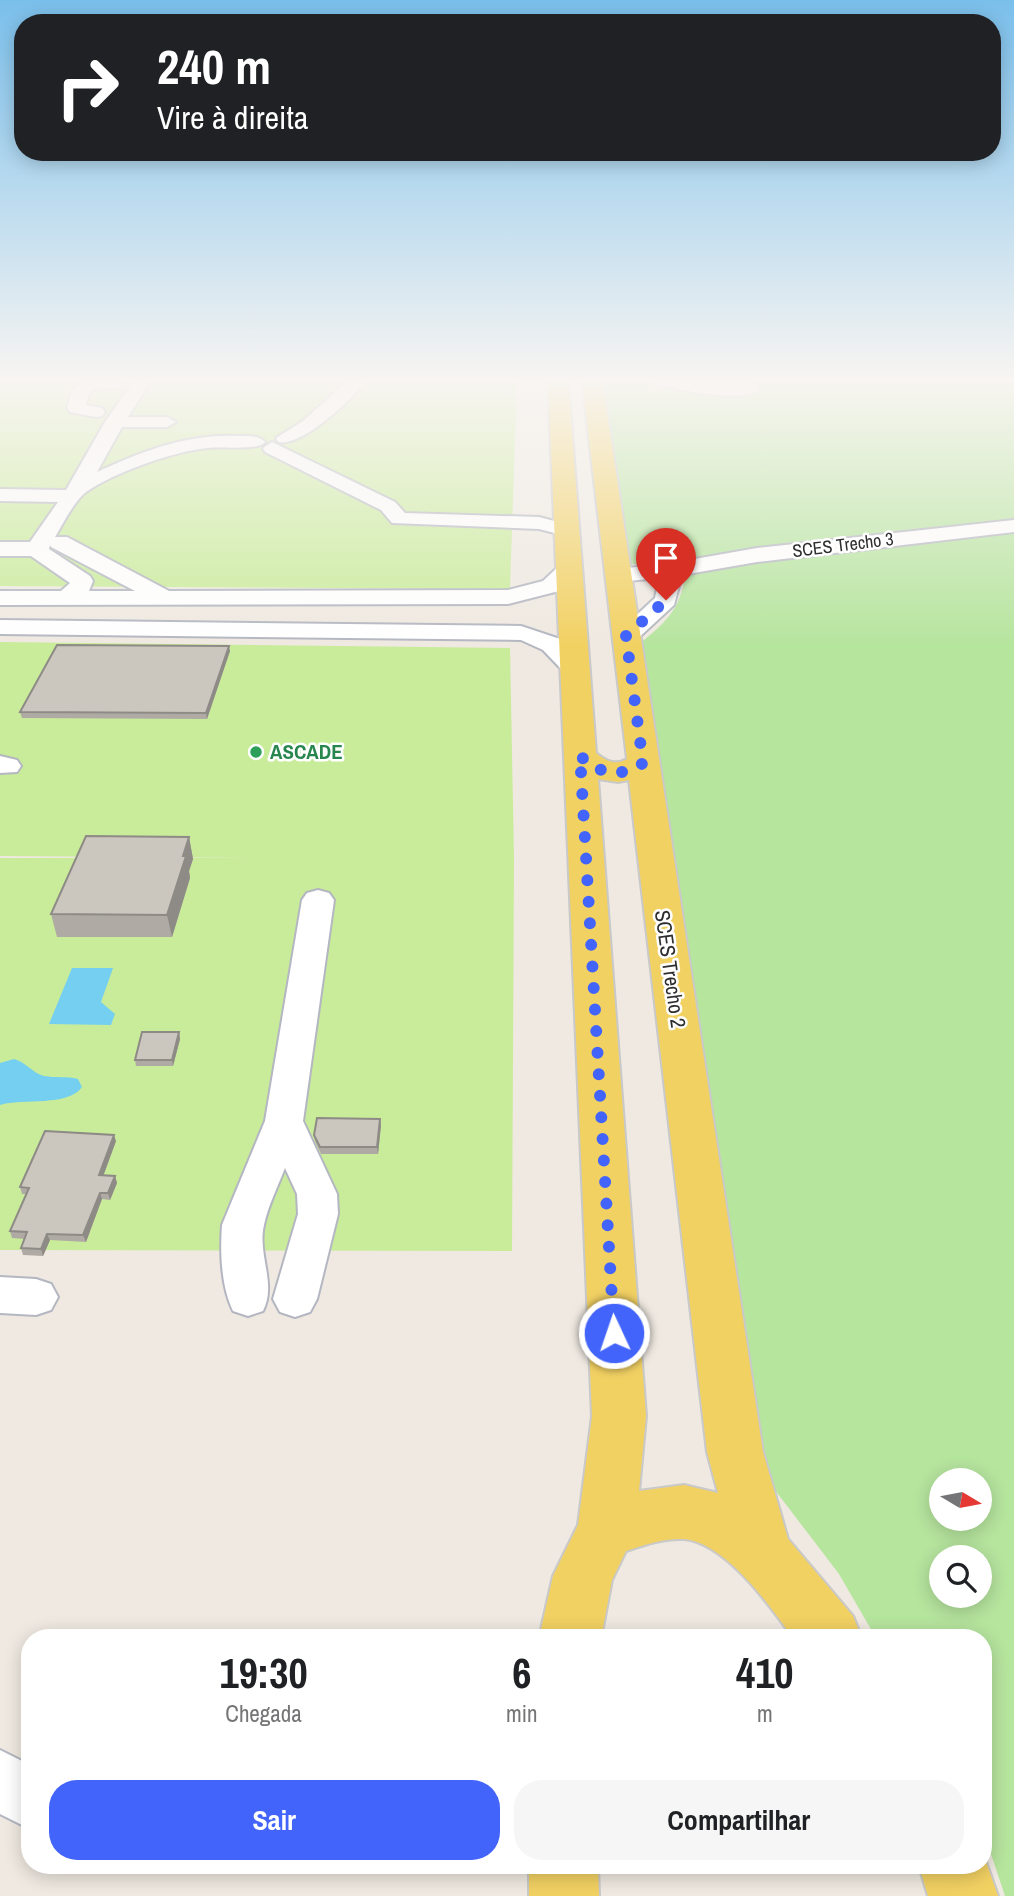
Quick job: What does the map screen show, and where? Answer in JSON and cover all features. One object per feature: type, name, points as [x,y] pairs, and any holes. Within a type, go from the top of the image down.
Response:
[{"type":"main road","points":[[562,467],[619,1416],[606,1530],[583,1576],[572,1629]]},
{"type":"main road","name":"SCES Trecho 2","points":[[604,467],[734,1452],[763,1555]]},
{"type":"main road","points":[[580,755],[597,769],[607,772],[633,771],[643,763]]},
{"type":"main road","points":[[606,1530],[655,1513],[686,1512],[714,1518],[763,1555],[824,1629]]},
{"type":"main road","points":[[956,1874],[963,1896]]},
{"type":"street","points":[[45,549],[92,467]]},
{"type":"street","points":[[0,495],[85,483],[123,467]]},
{"type":"street","points":[[316,467],[388,506],[399,519],[565,524]]},
{"type":"street","name":"SCES Trecho 3","points":[[618,575],[672,570],[757,555],[1014,526]]},
{"type":"street","points":[[0,549],[45,549],[79,553],[167,598]]},
{"type":"street","points":[[45,549],[74,589],[167,598],[508,597],[551,586],[568,570]]},
{"type":"street","points":[[626,636],[666,600],[672,570]]},
{"type":"street","points":[[0,598],[74,589],[125,577]]},
{"type":"street","points":[[478,632],[479,598]]},
{"type":"street","points":[[0,627],[522,633],[544,638],[554,644],[574,668]]},
{"type":"street","points":[[248,1298],[242,1244],[243,1225],[284,1121],[318,900]]},
{"type":"street","points":[[284,1121],[317,1194],[318,1214],[295,1299]]},
{"type":"street","points":[[0,1805],[21,1803]]},
{"type":"lane","points":[[0,1779],[21,1795]]},
{"type":"green space","points":[[0,467],[514,467],[510,589],[0,586]]},
{"type":"green space","points":[[615,467],[1014,467],[1014,1896],[1005,1896],[992,1857],[992,1629],[871,1629],[839,1574],[765,1477],[639,644],[670,615],[683,589],[685,577],[654,565],[631,564]]},
{"type":"green space","points":[[0,642],[510,648],[514,858],[512,1251],[0,1250],[0,858],[254,858],[0,856]]},
{"type":"water","points":[[72,968],[113,968],[101,1002],[115,1014],[111,1025],[49,1024]]},
{"type":"water","points":[[14,1059],[44,1076],[78,1079],[82,1087],[67,1097],[56,1100],[0,1105],[0,1063]]},
{"type":"building","points":[[57,645],[229,646],[206,713],[20,712]]},
{"type":"building","points":[[86,836],[189,837],[183,856],[186,856],[167,915],[51,914]]},
{"type":"building","points":[[142,1032],[179,1032],[172,1060],[135,1060]]},
{"type":"building","points":[[317,1118],[380,1119],[377,1147],[320,1147],[314,1135]]},
{"type":"building","points":[[45,1131],[114,1135],[99,1175],[115,1176],[108,1193],[100,1193],[83,1235],[47,1234],[41,1249],[21,1248],[27,1232],[10,1231],[29,1188],[20,1187]]},
{"type":"place","name":"ASCADE","points":[[256,752]]},
{"type":"route","points":[[614,1333],[580,755],[597,769],[607,772],[633,771],[643,763],[626,636],[666,600]]}]
